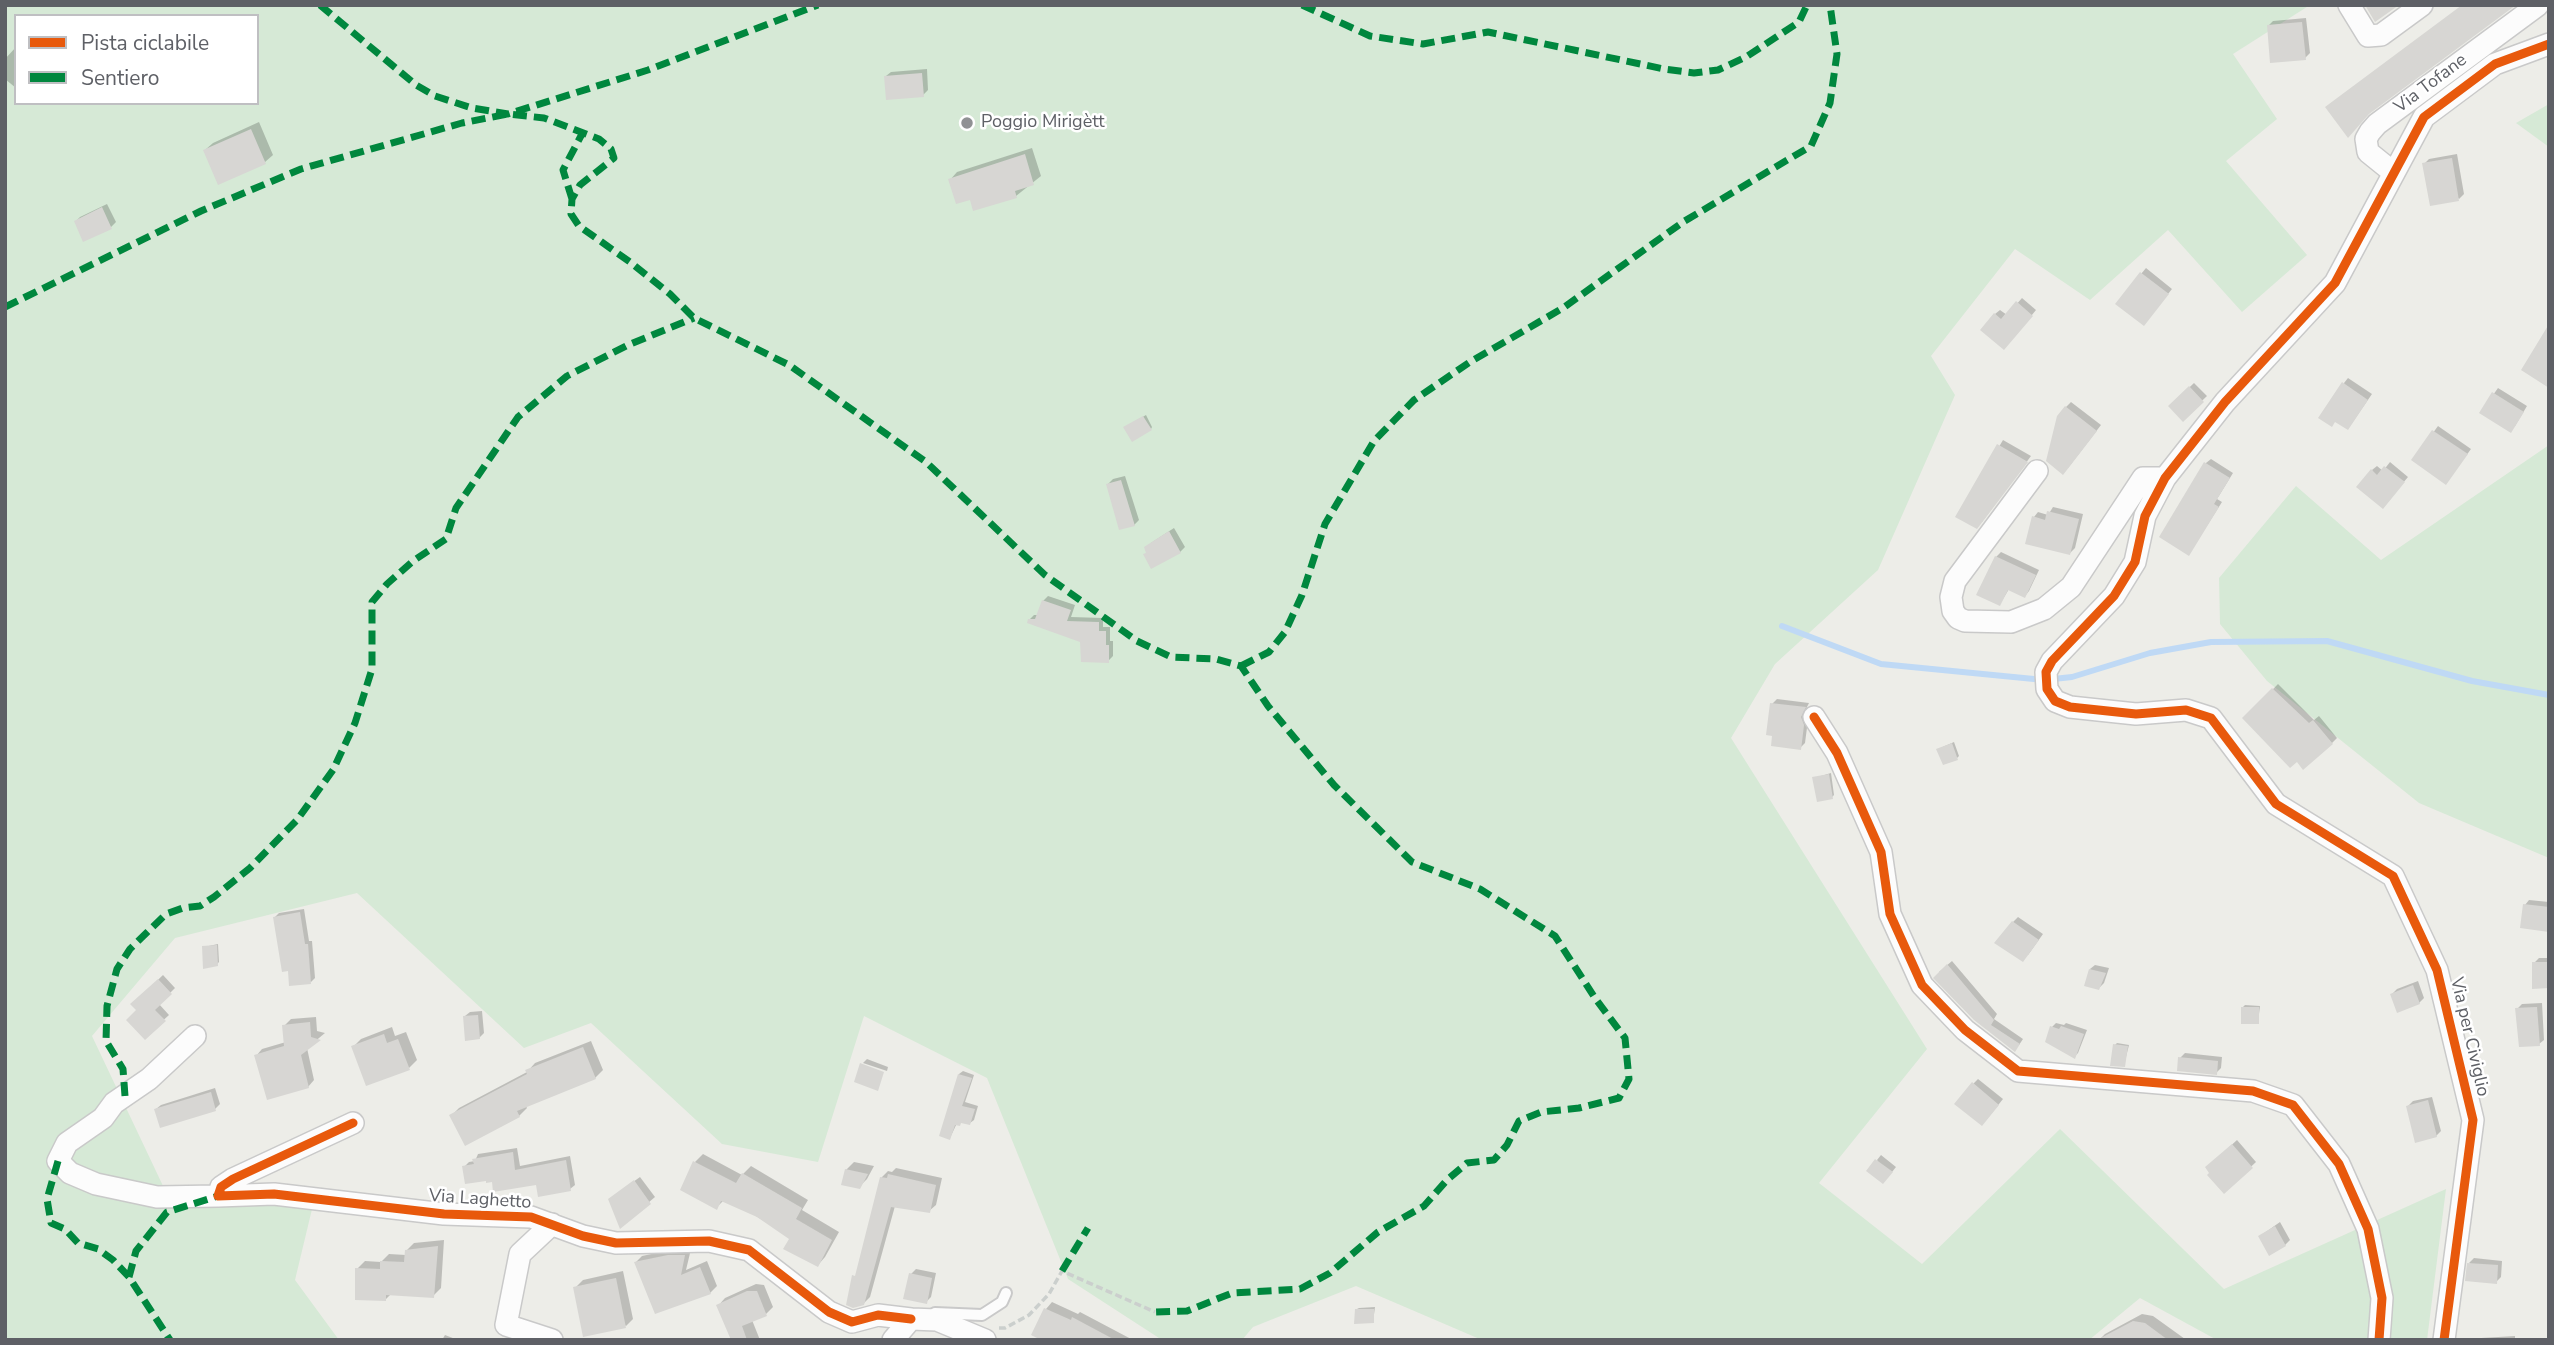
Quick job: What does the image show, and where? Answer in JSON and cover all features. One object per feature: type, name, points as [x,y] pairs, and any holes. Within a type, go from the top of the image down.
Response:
[{"type":"street","points":[[2349,5],[2368,36],[2381,35],[2422,5]]},
{"type":"street","name":"Via Tofane","points":[[2394,173],[2368,152],[2366,139],[2370,132],[2377,124],[2538,5]]},
{"type":"street","points":[[2037,471],[1955,581],[1951,597],[1953,611],[1958,618],[1965,621],[2011,622],[2044,609],[2071,587],[2143,478],[2165,478],[2225,402],[2334,283],[2424,117],[2495,64],[2549,44]]},
{"type":"street","name":"Via per Civiglio","points":[[2165,478],[2146,516],[2135,562],[2114,597],[2052,661],[2046,680],[2055,701],[2070,707],[2136,714],[2186,710],[2211,718],[2276,804],[2393,876],[2437,970],[2473,1120],[2444,1340]]},
{"type":"street","points":[[1814,717],[1837,753],[1881,852],[1890,914],[1922,985],[1965,1031],[2018,1071],[2253,1091],[2293,1105],[2339,1164],[2368,1229],[2382,1298],[2379,1340]]},
{"type":"street","name":"Via Laghetto","points":[[195,1036],[149,1079],[114,1103],[103,1118],[67,1143],[58,1161],[70,1173],[96,1184],[157,1197],[274,1194],[444,1214],[531,1217],[583,1236],[616,1243],[709,1241],[749,1250],[829,1312],[852,1322],[878,1315],[905,1332]]},
{"type":"street","points":[[218,1196],[221,1187],[233,1179],[354,1123]]},
{"type":"street","points":[[552,1224],[520,1254],[506,1325],[552,1340]]},
{"type":"street","points":[[905,1332],[937,1320],[990,1334]]},
{"type":"lane","points":[[905,1332],[938,1312],[982,1315],[1002,1301],[1006,1293]]},
{"type":"path","points":[[990,1334],[1029,1315],[1049,1294],[1062,1271],[1155,1312]]},
{"type":"green space","points":[[5,5],[2310,5],[2233,54],[2277,119],[2226,161],[2307,255],[2242,312],[2168,230],[2090,300],[2015,249],[1931,356],[1955,395],[1878,570],[1775,664],[1731,738],[1927,1049],[1819,1183],[1922,1264],[2060,1129],[2224,1289],[2446,1189],[2427,1340],[2217,1340],[2140,1298],[2089,1340],[1482,1340],[1356,1286],[1253,1327],[1242,1340],[1166,1340],[1068,1279],[987,1078],[864,1016],[818,1162],[722,1144],[591,1023],[524,1048],[357,893],[175,938],[92,1036],[164,1188],[313,1205],[295,1280],[339,1340],[5,1340]]},
{"type":"green space","points":[[2549,104],[2549,147],[2516,123]]},
{"type":"green space","points":[[2549,445],[2549,858],[2419,803],[2267,681],[2220,624],[2219,578],[2296,486],[2381,560]]},
{"type":"building","points":[[2365,5],[2399,5],[2375,22]]},
{"type":"building","points":[[2462,5],[2516,5],[2369,114],[2348,138],[2325,107]]},
{"type":"building","points":[[2302,22],[2306,60],[2270,63],[2267,25]]},
{"type":"building","points":[[922,73],[924,97],[886,100],[884,76]]},
{"type":"building","points":[[251,129],[266,164],[218,185],[203,150]]},
{"type":"building","points":[[1025,154],[1034,185],[1015,191],[1017,198],[973,211],[970,200],[956,204],[948,179]]},
{"type":"building","points":[[2452,158],[2459,201],[2430,206],[2422,163]]},
{"type":"building","points":[[102,207],[112,229],[83,242],[74,221]]},
{"type":"building","points":[[2140,272],[2169,294],[2144,326],[2115,304]]},
{"type":"building","points":[[2016,301],[2033,316],[2004,350],[1980,330],[1994,313],[2001,319]]},
{"type":"building","points":[[2549,324],[2549,388],[2521,370]]},
{"type":"building","points":[[2342,382],[2368,400],[2348,430],[2335,422],[2332,427],[2318,418]]},
{"type":"building","points":[[2189,386],[2204,402],[2183,422],[2168,406]]},
{"type":"building","points":[[2492,392],[2524,412],[2511,433],[2479,413]]},
{"type":"building","points":[[2065,406],[2097,431],[2063,475],[2046,461],[2057,416]]},
{"type":"building","points":[[1143,416],[1152,430],[1132,442],[1123,427]]},
{"type":"building","points":[[2432,430],[2468,454],[2446,485],[2411,460]]},
{"type":"building","points":[[1997,444],[2028,462],[1977,529],[1955,517]]},
{"type":"building","points":[[2204,462],[2230,478],[2214,504],[2219,507],[2189,556],[2159,537]]},
{"type":"building","points":[[2384,466],[2405,482],[2383,509],[2356,487],[2371,469],[2377,475]]},
{"type":"building","points":[[1121,480],[1135,526],[1119,530],[1106,484]]},
{"type":"building","points":[[2047,511],[2079,519],[2070,555],[2025,544],[2032,516],[2045,520]]},
{"type":"building","points":[[1169,531],[1181,553],[1151,569],[1143,554],[1146,553],[1144,547]]},
{"type":"building","points":[[1995,556],[2036,575],[2025,598],[2008,590],[2000,606],[1976,595]]},
{"type":"building","points":[[1042,600],[1071,610],[1067,621],[1099,622],[1099,631],[1106,631],[1109,663],[1081,662],[1080,642],[1027,623],[1028,619],[1035,619]]},
{"type":"building","points":[[2272,688],[2309,723],[2313,720],[2333,744],[2303,770],[2297,762],[2290,768],[2242,718]]},
{"type":"building","points":[[1770,703],[1806,707],[1801,717],[1804,725],[1801,750],[1771,746],[1772,736],[1766,735]]},
{"type":"building","points":[[1952,743],[1958,760],[1943,765],[1936,749]]},
{"type":"building","points":[[1829,774],[1833,799],[1817,802],[1812,777]]},
{"type":"building","points":[[2523,904],[2549,907],[2549,932],[2520,928]]},
{"type":"building","points":[[300,912],[305,944],[308,944],[311,984],[289,986],[288,971],[282,972],[273,917]]},
{"type":"building","points":[[2012,921],[2039,940],[2023,962],[1994,943]]},
{"type":"building","points":[[217,945],[218,966],[203,969],[202,946]]},
{"type":"building","points":[[2532,962],[2549,962],[2549,988],[2532,989]]},
{"type":"building","points":[[1947,964],[1994,1020],[1991,1025],[2020,1044],[2015,1052],[1974,1020],[1933,978]]},
{"type":"building","points":[[2089,969],[2106,973],[2099,990],[2084,986]]},
{"type":"building","points":[[158,979],[172,994],[155,1010],[166,1021],[145,1040],[126,1020],[136,1010],[130,1004]]},
{"type":"building","points":[[2413,985],[2420,1004],[2397,1013],[2390,994]]},
{"type":"building","points":[[2241,1007],[2259,1007],[2259,1024],[2241,1024]]},
{"type":"building","points":[[2537,1007],[2540,1046],[2519,1047],[2515,1008]]},
{"type":"building","points":[[478,1015],[480,1039],[465,1041],[463,1016]]},
{"type":"building","points":[[310,1022],[311,1037],[321,1040],[301,1055],[309,1088],[267,1100],[254,1055],[284,1046],[282,1025]]},
{"type":"building","points":[[2050,1026],[2059,1029],[2061,1026],[2084,1034],[2075,1059],[2045,1042]]},
{"type":"building","points":[[384,1034],[387,1043],[398,1039],[410,1070],[366,1086],[351,1046]]},
{"type":"building","points":[[2113,1044],[2128,1046],[2125,1067],[2110,1066]]},
{"type":"building","points":[[583,1047],[596,1079],[517,1111],[520,1117],[465,1146],[449,1115],[527,1074],[525,1070]]},
{"type":"building","points":[[2178,1057],[2218,1061],[2217,1075],[2177,1071]]},
{"type":"building","points":[[860,1063],[884,1072],[878,1091],[854,1082]]},
{"type":"building","points":[[958,1074],[972,1078],[962,1106],[975,1109],[970,1125],[955,1125],[950,1140],[939,1136]]},
{"type":"building","points":[[1972,1082],[1999,1105],[1982,1126],[1954,1104]]},
{"type":"building","points":[[211,1092],[216,1111],[160,1128],[154,1109]]},
{"type":"building","points":[[2428,1100],[2437,1137],[2415,1143],[2406,1106]]},
{"type":"building","points":[[2232,1144],[2253,1168],[2224,1194],[2207,1175],[2209,1173],[2205,1167]]},
{"type":"building","points":[[513,1152],[515,1170],[566,1160],[571,1191],[538,1197],[536,1185],[493,1192],[492,1182],[465,1184],[462,1166],[474,1164],[472,1159]]},
{"type":"building","points":[[1875,1159],[1893,1172],[1883,1184],[1866,1171]]},
{"type":"building","points":[[693,1161],[736,1183],[742,1173],[802,1208],[796,1219],[832,1240],[818,1267],[783,1249],[789,1239],[757,1217],[721,1201],[717,1210],[680,1190]]},
{"type":"building","points":[[845,1169],[868,1174],[860,1189],[841,1185]]},
{"type":"building","points":[[888,1174],[936,1185],[930,1213],[891,1207],[864,1305],[853,1308],[846,1305],[852,1275],[855,1276],[880,1177],[887,1178]]},
{"type":"building","points":[[634,1180],[651,1204],[620,1229],[608,1199]]},
{"type":"building","points":[[2275,1226],[2286,1246],[2269,1256],[2258,1236]]},
{"type":"building","points":[[438,1246],[434,1298],[386,1295],[386,1301],[355,1300],[355,1268],[380,1269],[380,1261],[404,1262],[405,1250]]},
{"type":"building","points":[[668,1255],[685,1255],[681,1275],[700,1267],[711,1294],[655,1314],[634,1262]]},
{"type":"building","points":[[2467,1263],[2498,1265],[2497,1284],[2465,1281]]},
{"type":"building","points":[[909,1273],[932,1278],[927,1304],[903,1299]]},
{"type":"building","points":[[616,1278],[626,1328],[583,1337],[573,1287]]},
{"type":"building","points":[[747,1291],[757,1291],[767,1316],[742,1326],[747,1340],[731,1340],[716,1305]]},
{"type":"building","points":[[1044,1308],[1071,1320],[1072,1317],[1115,1340],[1041,1340],[1031,1335]]},
{"type":"building","points":[[1355,1309],[1374,1309],[1374,1323],[1354,1324]]},
{"type":"building","points":[[2133,1321],[2145,1323],[2168,1340],[2097,1340]]},
{"type":"waterway","points":[[1782,626],[1881,664],[2044,680],[2072,677],[2150,653],[2211,642],[2327,641],[2472,681],[2549,695]]},
{"type":"marked path","points":[[320,5],[416,85],[435,96],[472,108],[508,114],[648,70],[818,5]]},
{"type":"marked path","points":[[1302,5],[1370,36],[1423,44],[1488,32],[1694,73],[1718,70],[1746,57],[1799,22],[1807,5]]},
{"type":"marked path","points":[[1241,666],[1269,652],[1285,632],[1302,595],[1325,524],[1374,441],[1414,400],[1470,362],[1563,308],[1683,222],[1811,146],[1830,103],[1837,54],[1830,5]]},
{"type":"marked path","points":[[5,307],[201,211],[301,169],[462,123],[508,114],[544,118],[599,139],[611,149],[614,158],[580,185],[572,199],[571,214],[579,226],[630,262],[670,294],[694,318],[789,365],[926,462],[1045,575],[1137,641],[1171,657],[1216,659],[1241,666],[1268,706],[1334,785],[1412,862],[1480,889],[1555,936],[1595,998],[1625,1038],[1629,1079],[1619,1098],[1579,1108],[1541,1112],[1519,1121],[1507,1145],[1494,1160],[1467,1163],[1447,1180],[1424,1206],[1378,1232],[1330,1273],[1300,1289],[1232,1293],[1187,1311],[1155,1312]]},
{"type":"marked path","points":[[572,199],[563,170],[583,132]]},
{"type":"marked path","points":[[125,1096],[123,1069],[106,1041],[107,1006],[117,969],[130,949],[166,914],[200,906],[250,868],[297,820],[333,770],[355,723],[372,669],[372,602],[387,584],[413,561],[446,539],[456,508],[518,417],[567,376],[628,345],[694,318]]},
{"type":"marked path","points":[[58,1161],[47,1199],[51,1223],[65,1229],[78,1243],[98,1249],[113,1260],[129,1277],[170,1340]]},
{"type":"marked path","points":[[129,1277],[136,1251],[167,1212],[218,1196]]},
{"type":"marked path","points":[[1062,1271],[1088,1228]]},
{"type":"cycle path","points":[[2444,1340],[2473,1120],[2437,970],[2393,876],[2276,804],[2211,718],[2186,710],[2136,714],[2070,707],[2055,701],[2047,689],[2046,672],[2052,661],[2114,596],[2135,562],[2145,516],[2165,478],[2225,402],[2335,283],[2424,117],[2495,64],[2549,44]]},
{"type":"cycle path","points":[[1814,717],[1837,753],[1881,852],[1890,914],[1922,985],[1965,1030],[2018,1071],[2253,1091],[2293,1105],[2339,1164],[2368,1229],[2382,1298],[2379,1340]]},
{"type":"cycle path","points":[[353,1123],[233,1179],[221,1187],[218,1196],[274,1194],[444,1214],[531,1217],[583,1236],[616,1243],[709,1241],[749,1250],[829,1312],[852,1322],[878,1315],[911,1319]]},
{"type":"place","name":"Poggio Mirigètt","points":[[967,123]]}]
